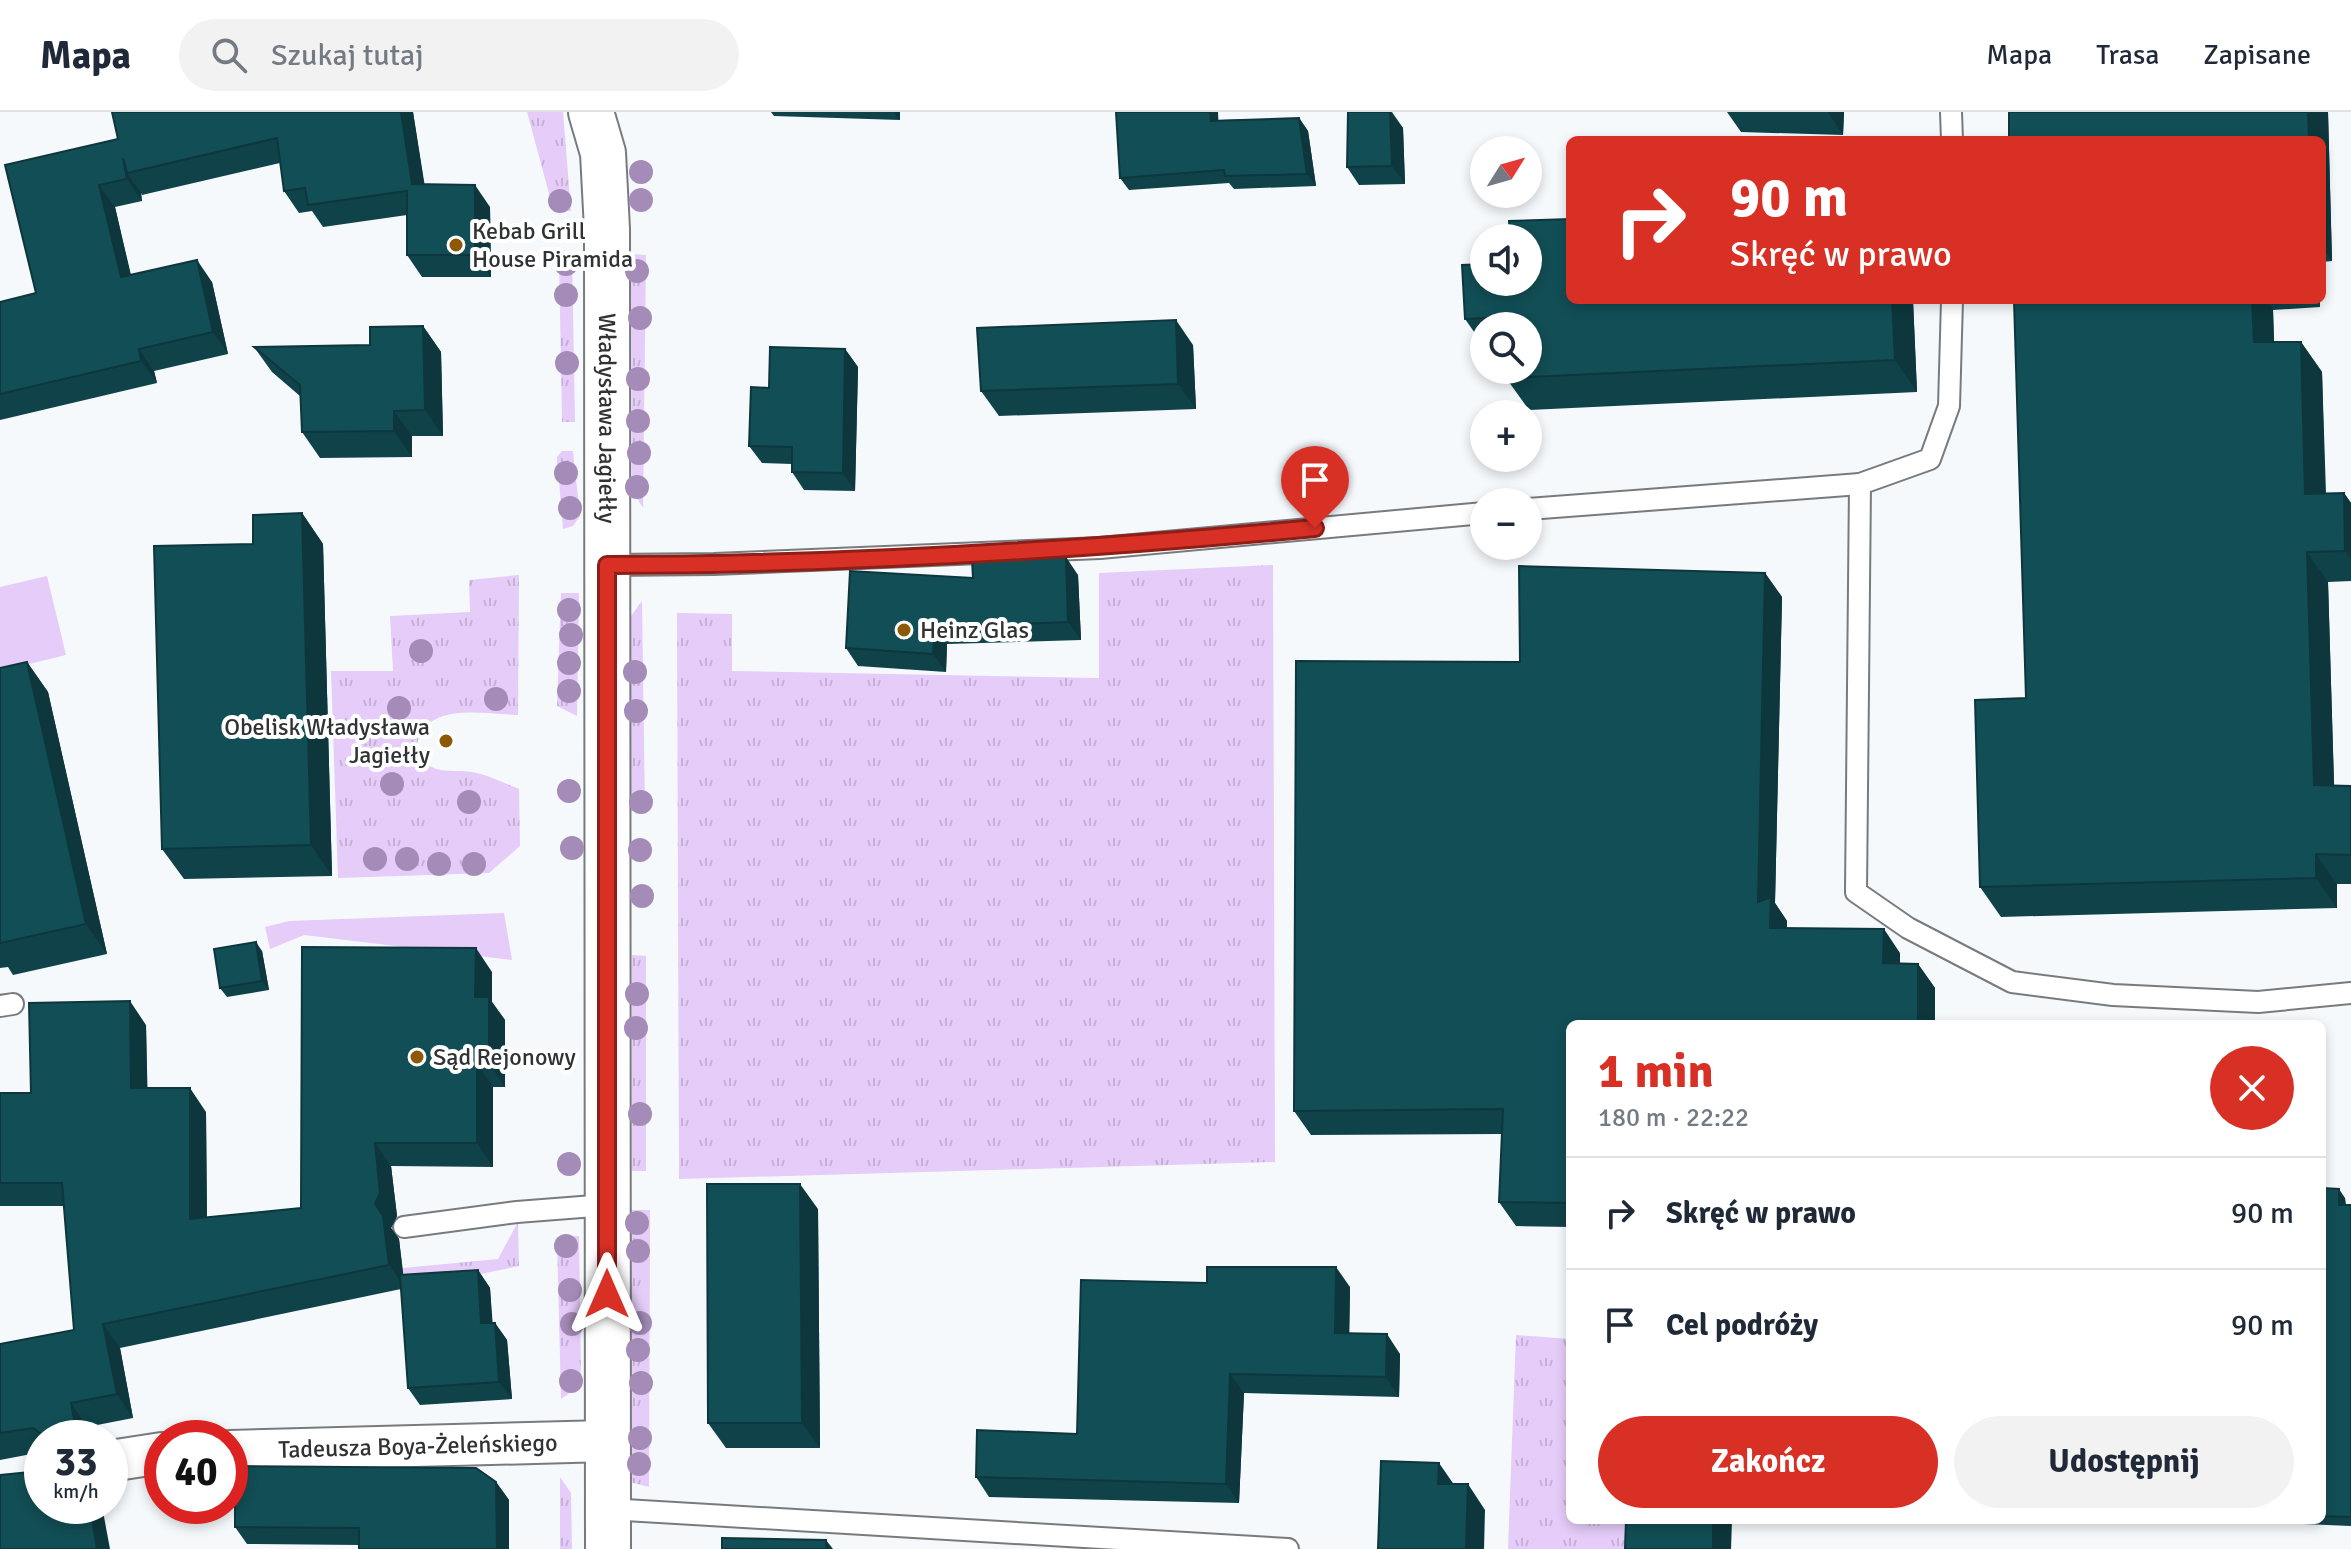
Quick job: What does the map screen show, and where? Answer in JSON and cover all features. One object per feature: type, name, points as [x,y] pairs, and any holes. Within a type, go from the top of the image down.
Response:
[{"type":"street","name":"Władysława Jagiełły","points":[[608,1529],[607,565],[597,132],[618,112]]},
{"type":"street","name":"Tadeusza Boya-Żeleńskiego","points":[[248,1451],[607,1441]]},
{"type":"lane","points":[[1951,112],[1952,136]]},
{"type":"lane","points":[[1542,508],[1860,484],[1930,459],[1949,406],[1952,304]]},
{"type":"lane","points":[[1860,484],[1856,892],[1908,928],[2012,982],[2113,995],[2258,1002],[2351,993]]},
{"type":"lane","points":[[607,565],[714,564],[1100,548],[1470,514]]},
{"type":"lane","points":[[404,1227],[517,1212],[607,1205]]},
{"type":"lane","points":[[608,1529],[1288,1549]]},
{"type":"green space","points":[[527,112],[563,112],[571,211],[554,212]]},
{"type":"green space","points":[[631,254],[646,255],[643,508],[632,490]]},
{"type":"green space","points":[[559,255],[572,255],[575,422],[562,422]]},
{"type":"green space","points":[[562,451],[573,451],[580,516],[573,526],[563,529],[557,457]]},
{"type":"green space","points":[[1273,565],[1275,1162],[679,1179],[677,613],[732,614],[732,671],[1099,678],[1099,573]]},
{"type":"green space","points":[[519,575],[518,715],[475,712],[446,715],[424,728],[417,747],[423,761],[430,766],[445,771],[478,773],[519,789],[520,846],[489,873],[338,878],[331,671],[393,671],[390,616],[470,612],[469,580]]},
{"type":"green space","points":[[47,576],[66,655],[0,671],[0,587]]},
{"type":"green space","points":[[561,593],[579,593],[577,716],[557,706]]},
{"type":"green space","points":[[642,601],[645,811],[631,811],[631,616]]},
{"type":"green space","points":[[504,913],[512,960],[304,935],[270,949],[265,927],[289,921]]},
{"type":"green space","points":[[632,955],[646,956],[646,1171],[632,1171]]},
{"type":"green space","points":[[629,1210],[650,1210],[649,1487],[630,1482]]},
{"type":"green space","points":[[518,1222],[519,1266],[405,1290],[403,1268],[498,1259]]},
{"type":"green space","points":[[579,1236],[581,1373],[578,1387],[561,1399],[557,1237]]},
{"type":"green space","points":[[1516,1335],[1566,1339],[1566,1524],[1639,1524],[1638,1549],[1508,1549]]},
{"type":"green space","points":[[560,1477],[571,1493],[572,1549],[560,1549]]},
{"type":"building","points":[[112,112],[401,112],[412,184],[475,185],[475,255],[407,255],[407,191],[308,205],[305,188],[284,191],[277,138],[127,173],[123,158],[127,179],[99,185],[121,277],[197,260],[213,332],[139,349],[141,361],[0,394],[0,302],[36,293],[5,165],[118,139]]},
{"type":"building","points":[[1116,112],[1210,112],[1211,121],[1299,118],[1307,174],[1225,176],[1224,170],[1120,178]]},
{"type":"building","points":[[1348,112],[1390,112],[1392,166],[1347,167]]},
{"type":"building","points":[[2009,112],[2308,112],[2309,136],[2009,136]]},
{"type":"building","points":[[1566,219],[1566,304],[1892,304],[1895,360],[1542,376],[1542,312],[1470,312],[1470,319],[1465,319],[1462,265],[1470,265],[1470,296],[1542,296],[1542,224],[1509,224],[1509,221]]},
{"type":"building","points":[[2014,304],[2252,304],[2254,342],[2301,342],[2305,494],[2344,493],[2345,551],[2307,552],[2314,785],[2351,786],[2351,855],[2316,854],[2316,878],[1980,887],[1975,700],[2026,698]]},
{"type":"building","points":[[1176,320],[1178,384],[981,391],[977,328]]},
{"type":"building","points":[[423,326],[425,410],[394,411],[394,431],[302,432],[300,385],[254,347],[370,345],[370,327]]},
{"type":"building","points":[[770,347],[845,349],[843,473],[792,472],[792,447],[749,446],[751,387],[769,388]]},
{"type":"building","points":[[302,513],[311,845],[162,849],[154,546],[253,544],[253,515]]},
{"type":"building","points":[[1066,557],[1068,622],[935,627],[933,654],[846,648],[850,571],[973,578],[972,560]]},
{"type":"building","points":[[1519,566],[1765,573],[1758,902],[1771,897],[1770,928],[1884,929],[1883,963],[1918,964],[1918,1020],[1566,1020],[1566,1203],[1499,1202],[1503,1109],[1294,1111],[1296,661],[1520,662]]},
{"type":"building","points":[[27,662],[86,924],[0,943],[0,668]]},
{"type":"building","points":[[256,942],[262,981],[220,988],[214,949]]},
{"type":"building","points":[[302,947],[476,948],[475,997],[489,997],[489,1063],[477,1063],[477,1143],[375,1143],[380,1193],[375,1204],[383,1216],[389,1265],[103,1324],[117,1394],[71,1403],[74,1420],[24,1420],[24,1429],[0,1433],[0,1344],[74,1330],[62,1183],[0,1183],[0,1093],[31,1093],[29,1003],[130,1001],[131,1088],[190,1088],[190,1219],[301,1208]]},
{"type":"building","points":[[707,1184],[800,1184],[802,1423],[708,1423]]},
{"type":"building","points":[[2326,1188],[2339,1189],[2339,1205],[2351,1205],[2351,1517],[2326,1516]]},
{"type":"building","points":[[1207,1267],[1336,1267],[1335,1333],[1387,1334],[1386,1377],[1230,1374],[1226,1484],[976,1477],[977,1430],[1077,1434],[1081,1280],[1207,1283]]},
{"type":"building","points":[[478,1270],[481,1323],[495,1323],[499,1382],[408,1388],[400,1275]]},
{"type":"building","points":[[1381,1461],[1439,1463],[1438,1484],[1468,1484],[1466,1549],[1378,1549]]},
{"type":"building","points":[[248,1466],[476,1468],[496,1482],[497,1549],[359,1549],[359,1528],[235,1527],[235,1524],[248,1524]]},
{"type":"building","points":[[24,1473],[24,1524],[93,1524],[97,1549],[0,1549],[0,1475]]},
{"type":"building","points":[[1626,1524],[1713,1524],[1713,1549],[1625,1549]]},
{"type":"building","points":[[722,1538],[826,1540],[826,1549],[722,1549]]},
{"type":"place","name":"Kebab Grill House Piramida","points":[[456,245]]},
{"type":"place","name":"Heinz Glas","points":[[904,630]]},
{"type":"place","name":"Obelisk Władysława Jagiełły","points":[[446,741]]},
{"type":"place","name":"Sąd Rejonowy","points":[[417,1057]]},
{"type":"route","points":[[607,1294],[607,565],[714,564],[1100,548],[1315,528]]}]
